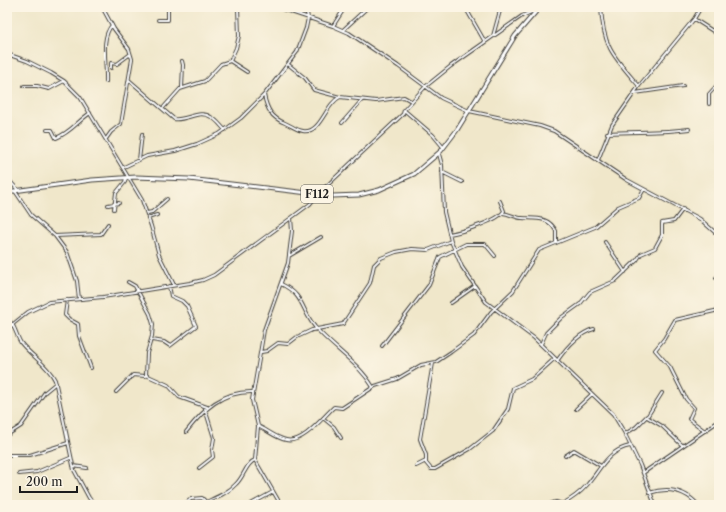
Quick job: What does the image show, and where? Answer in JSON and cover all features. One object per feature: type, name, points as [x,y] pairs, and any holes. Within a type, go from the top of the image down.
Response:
[{"type":"main road","name":"F112","points":[[7,192],[92,180],[126,178],[189,179],[318,194],[351,196],[379,190],[414,174],[439,154],[469,111],[515,36],[540,7]]},
{"type":"street","points":[[102,7],[131,56],[132,68],[128,80],[121,124],[106,140]]},
{"type":"street","points":[[158,20],[168,20],[168,7]]},
{"type":"street","points":[[163,108],[182,88],[206,81],[222,64],[230,61],[236,48],[239,36],[238,7]]},
{"type":"street","points":[[276,7],[343,30],[398,66],[441,98],[469,111],[548,128],[618,174],[700,219],[719,235]]},
{"type":"street","points":[[123,167],[149,156],[184,149],[225,130],[241,118],[264,95],[289,65],[302,43],[308,18],[306,7]]},
{"type":"street","points":[[343,30],[368,7]]},
{"type":"street","points":[[465,7],[485,42]]},
{"type":"street","points":[[493,36],[501,7]]},
{"type":"street","points":[[601,7],[608,48],[639,86]]},
{"type":"street","points":[[598,160],[607,133],[639,86],[694,19],[701,7]]},
{"type":"street","points":[[7,329],[12,324],[42,305],[54,301],[174,286],[203,280],[214,275],[310,204],[318,194],[403,114],[404,110],[411,101],[425,87],[522,16],[537,10]]},
{"type":"street","points":[[334,26],[342,12]]},
{"type":"street","points":[[694,19],[705,28],[719,35]]},
{"type":"street","points":[[106,82],[107,69],[104,40],[112,25]]},
{"type":"street","points":[[7,54],[27,61],[64,80],[80,98],[145,205],[160,258],[174,286]]},
{"type":"street","points":[[111,68],[111,63],[117,64],[129,55],[131,56]]},
{"type":"street","points":[[182,61],[182,88]]},
{"type":"street","points":[[230,61],[247,72]]},
{"type":"street","points":[[289,65],[305,78],[314,90],[340,97],[380,101],[404,97],[411,101]]},
{"type":"street","points":[[24,86],[36,86],[49,89],[54,88],[64,80]]},
{"type":"street","points":[[128,80],[163,108],[171,117],[177,119],[205,114],[213,118],[225,130]]},
{"type":"street","points":[[709,104],[709,94],[719,83]]},
{"type":"street","points":[[634,93],[683,86]]},
{"type":"street","points":[[264,95],[267,107],[276,120],[294,129],[308,131],[314,129],[327,109],[340,97]]},
{"type":"street","points":[[342,123],[363,99]]},
{"type":"street","points":[[404,110],[437,139],[444,148]]},
{"type":"street","points":[[47,130],[52,130],[56,138],[62,136],[75,128],[90,113]]},
{"type":"street","points":[[607,133],[628,131],[666,132],[689,129]]},
{"type":"street","points":[[140,160],[142,134]]},
{"type":"street","points":[[439,154],[442,172],[442,202],[449,234],[458,260],[486,302],[540,344],[612,414],[625,434],[644,473],[649,493],[655,505]]},
{"type":"street","points":[[442,172],[462,182]]},
{"type":"street","points":[[7,178],[36,221],[55,236],[63,246],[72,262],[77,281],[79,299]]},
{"type":"street","points":[[114,209],[116,193],[126,182],[126,178]]},
{"type":"street","points":[[258,426],[282,439],[291,440],[302,436],[334,407],[343,408],[373,387],[397,379],[421,365],[433,363],[451,352],[474,335],[494,309],[513,291],[539,250],[595,227],[618,207],[638,198],[644,189]]},
{"type":"street","points":[[147,213],[152,212],[166,199]]},
{"type":"street","points":[[500,201],[504,209],[503,213]]},
{"type":"street","points":[[108,205],[119,203]]},
{"type":"street","points":[[540,344],[546,332],[562,316],[580,304],[590,292],[611,283],[625,272],[641,254],[653,249],[658,244],[662,235],[662,223],[674,221],[683,209]]},
{"type":"street","points":[[449,234],[466,230],[503,213],[521,218],[538,218],[548,221],[556,231],[556,242]]},
{"type":"street","points":[[148,218],[157,215]]},
{"type":"street","points":[[281,505],[255,460],[258,426],[252,405],[264,330],[281,284],[289,256],[291,218]]},
{"type":"street","points":[[55,236],[101,234],[108,224]]},
{"type":"street","points":[[289,256],[321,237]]},
{"type":"street","points":[[261,352],[267,352],[278,343],[288,344],[297,337],[317,329],[335,327],[345,322],[370,283],[374,266],[380,258],[396,252],[412,249],[428,250],[451,240]]},
{"type":"street","points":[[605,242],[625,272]]},
{"type":"street","points":[[382,346],[430,285],[440,257],[466,244],[483,244],[495,256]]},
{"type":"street","points":[[716,278],[719,275]]},
{"type":"street","points":[[128,282],[134,285],[138,291],[151,317],[153,331],[152,340],[147,353],[146,375]]},
{"type":"street","points":[[281,284],[297,294],[311,321],[317,329],[331,344],[365,374],[373,387]]},
{"type":"street","points":[[152,340],[164,342],[170,346],[196,326],[187,306],[182,301],[171,296],[169,286]]},
{"type":"street","points":[[451,303],[475,286]]},
{"type":"street","points":[[67,300],[65,315],[69,320],[78,324],[79,336],[91,368]]},
{"type":"street","points":[[705,431],[688,417],[694,408],[693,405],[686,399],[673,373],[655,350],[664,340],[675,320],[719,310]]},
{"type":"street","points":[[7,320],[12,324],[21,343],[50,370],[56,382],[70,458],[89,498],[95,505]]},
{"type":"street","points":[[557,361],[570,345],[589,330],[594,329]]},
{"type":"street","points":[[433,363],[420,439],[426,455],[426,461],[431,469],[438,469],[485,438],[508,409],[513,388],[532,379],[554,359]]},
{"type":"street","points":[[116,392],[133,375],[146,375],[168,385],[179,397],[206,408]]},
{"type":"street","points":[[7,435],[21,426],[44,392],[56,382]]},
{"type":"street","points":[[186,432],[206,408],[227,396],[253,392]]},
{"type":"street","points":[[625,434],[636,427],[647,415],[662,393]]},
{"type":"street","points":[[576,408],[592,394]]},
{"type":"street","points":[[198,468],[213,457],[214,438],[206,408]]},
{"type":"street","points":[[647,415],[650,419],[662,426],[682,445]]},
{"type":"street","points":[[323,418],[334,427],[341,438]]},
{"type":"street","points":[[644,473],[682,445],[719,421]]},
{"type":"street","points":[[7,455],[30,455],[68,443]]},
{"type":"street","points":[[548,505],[556,502],[562,504],[576,495],[612,454],[630,446]]},
{"type":"street","points":[[565,456],[574,450],[601,466]]},
{"type":"street","points":[[19,474],[37,472],[70,458]]},
{"type":"street","points":[[188,502],[191,499],[202,498],[206,502],[223,494],[236,484],[249,463],[255,460]]},
{"type":"street","points":[[416,466],[426,461]]},
{"type":"street","points":[[73,466],[87,468]]},
{"type":"street","points":[[649,493],[682,491],[692,498],[698,505]]},
{"type":"street","points":[[251,504],[273,492]]}]
